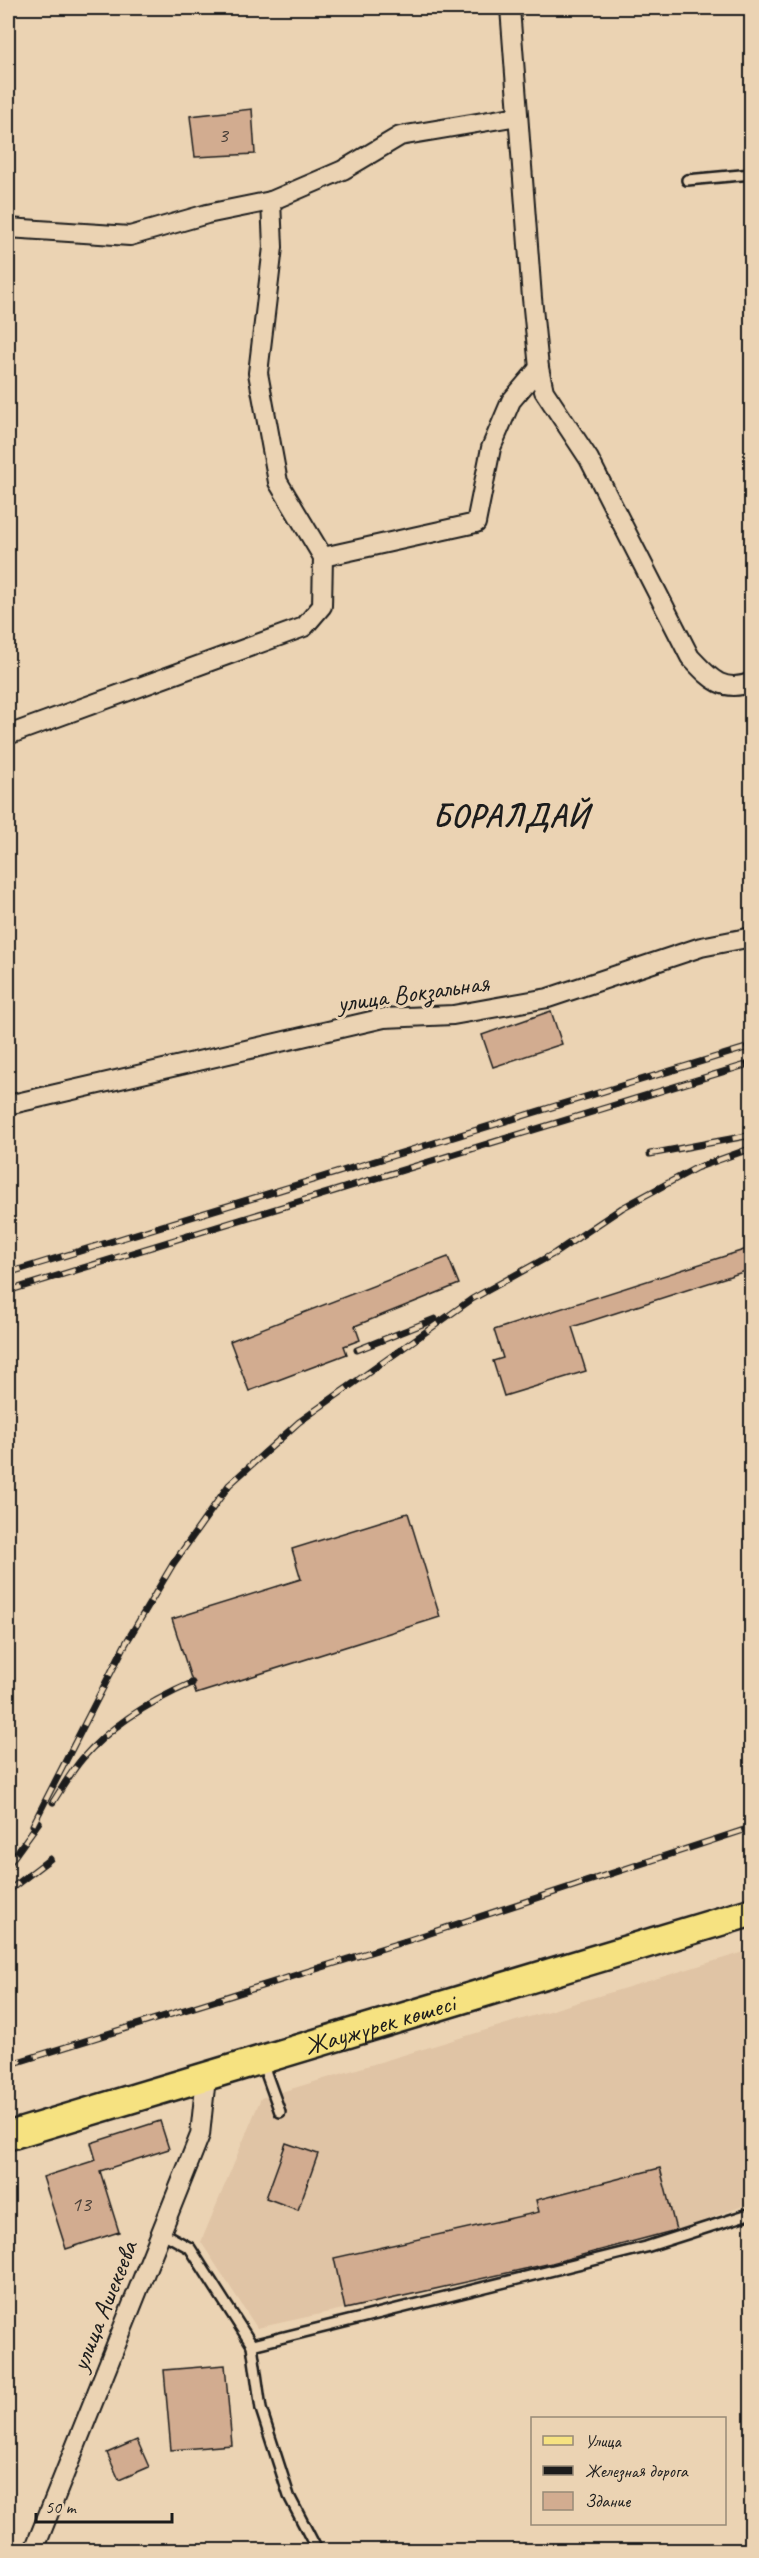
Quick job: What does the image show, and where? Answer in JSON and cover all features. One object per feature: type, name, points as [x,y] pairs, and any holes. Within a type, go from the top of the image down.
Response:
[{"type":"main road","name":"Жаужүрек көшесі","points":[[8,2136],[752,1912]]},
{"type":"street","points":[[510,8],[539,368],[544,392],[589,459],[690,657],[714,683],[741,686],[752,682]]},
{"type":"street","points":[[8,228],[130,236],[207,214],[271,201],[343,170],[400,136],[518,116]]},
{"type":"street","points":[[8,735],[304,627],[322,606],[323,557],[278,482],[258,373],[273,247],[271,201]]},
{"type":"street","points":[[323,557],[476,523],[491,448],[511,401],[539,368]]},
{"type":"street","name":"улица Вокзальная","points":[[8,1105],[384,1018],[453,1015],[549,998],[700,947],[752,937]]},
{"type":"street","name":"улица Ашекеева","points":[[34,2550],[200,2135],[206,2077]]},
{"type":"lane","points":[[687,180],[752,174]]},
{"type":"lane","points":[[261,2060],[280,2112]]},
{"type":"lane","points":[[252,2345],[646,2247],[752,2213]]},
{"type":"lane","points":[[161,2232],[190,2248],[207,2270],[252,2345],[261,2409],[289,2496],[317,2550]]},
{"type":"shaded area","points":[[751,1950],[751,2203],[676,2231],[537,2266],[257,2328],[201,2242],[261,2098]]},
{"type":"building","points":[[252,109],[255,154],[195,157],[190,116]]},
{"type":"building","points":[[551,1011],[562,1044],[493,1067],[482,1035]]},
{"type":"building","points":[[747,1249],[752,1269],[572,1327],[586,1371],[504,1396],[493,1361],[503,1358],[494,1330]]},
{"type":"building","points":[[448,1257],[459,1284],[355,1326],[360,1340],[344,1346],[347,1354],[249,1391],[230,1341]]},
{"type":"building","points":[[408,1513],[440,1617],[196,1694],[172,1619],[301,1579],[292,1549]]},
{"type":"building","points":[[160,2121],[169,2149],[100,2171],[119,2232],[66,2249],[43,2177],[96,2160],[91,2143]]},
{"type":"building","points":[[286,2143],[318,2154],[298,2210],[266,2198]]},
{"type":"building","points":[[660,2168],[676,2230],[552,2263],[345,2309],[334,2258],[539,2212],[536,2200]]},
{"type":"building","points":[[225,2365],[232,2445],[171,2450],[164,2370]]},
{"type":"building","points":[[137,2440],[149,2467],[119,2480],[107,2453]]},
{"type":"railway","points":[[8,1273],[752,1046]]},
{"type":"railway","points":[[8,1291],[752,1063]]},
{"type":"railway","points":[[650,1154],[752,1135]]},
{"type":"railway","points":[[33,1825],[126,1643],[173,1564],[229,1485],[299,1422],[472,1299],[555,1253],[622,1208],[696,1168],[752,1148]]},
{"type":"railway","points":[[357,1350],[435,1319]]},
{"type":"railway","points":[[53,1802],[78,1764],[106,1735],[132,1715],[192,1683]]},
{"type":"railway","points":[[8,1865],[39,1822]]},
{"type":"railway","points":[[8,2065],[409,1940],[750,1828]]},
{"type":"railway","points":[[8,1891],[50,1859]]},
{"type":"district","name":"БОРАЛДАЙ","points":[[511,815]]}]
